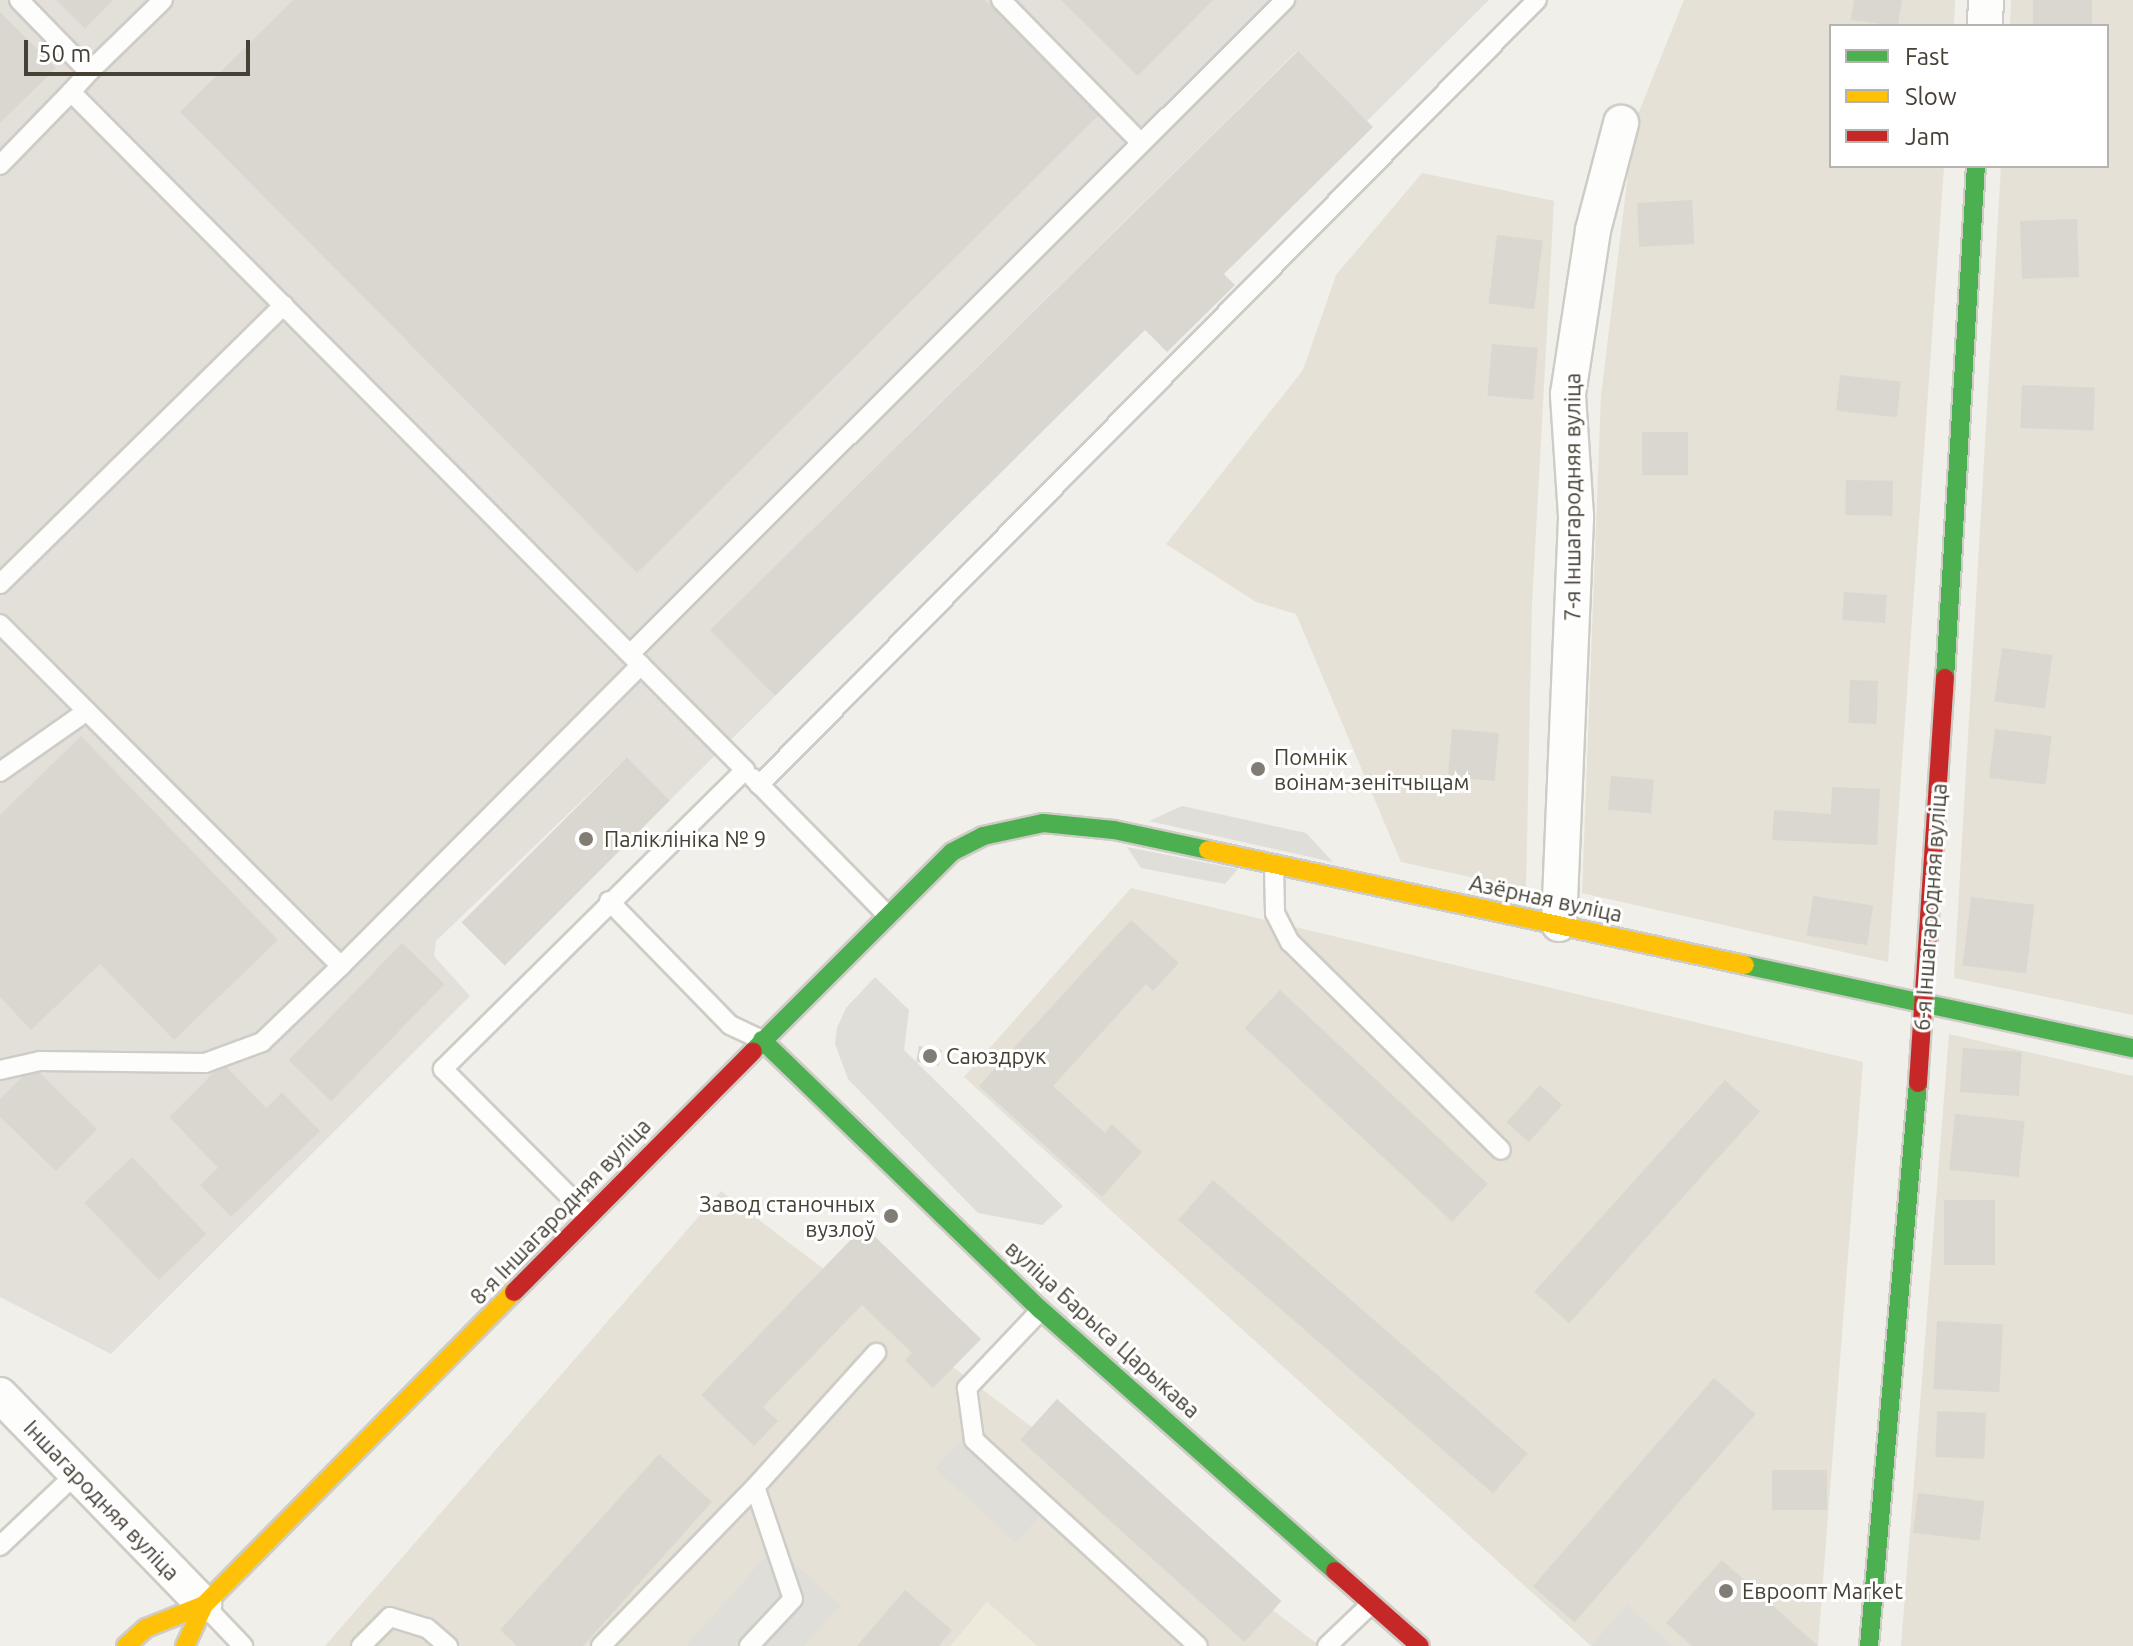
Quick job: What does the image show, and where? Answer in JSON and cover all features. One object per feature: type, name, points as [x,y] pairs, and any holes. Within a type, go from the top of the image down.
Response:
[{"type":"street","points":[[1985,24],[1986,0]]},
{"type":"street","name":"7-я Іншагародняя вуліца","points":[[1559,924],[1576,516],[1568,394],[1593,230],[1621,123]]},
{"type":"street","name":"6-я Іншагародняя вуліца","points":[[1869,1646],[1924,1002],[1976,168]]},
{"type":"street","name":"Азёрная вуліца","points":[[952,852],[1021,826],[1066,823],[1559,924],[2133,1048]]},
{"type":"street","name":"8-я Іншагародняя вуліца","points":[[185,1646],[204,1605],[952,852]]},
{"type":"street","name":"вуліца Барыса Царыкава","points":[[762,1040],[1041,1310],[1420,1646]]},
{"type":"street","name":"Іншагародняя вуліца","points":[[0,1395],[204,1605]]},
{"type":"street","name":"8-я Іншагародняя вуліца","points":[[126,1646],[146,1628],[204,1605]]},
{"type":"lane","points":[[19,0],[89,72]]},
{"type":"lane","points":[[0,165],[163,0]]},
{"type":"lane","points":[[1001,0],[1141,143]]},
{"type":"lane","points":[[0,1070],[40,1061],[205,1063],[262,1042],[341,966],[1141,143],[1285,0]]},
{"type":"lane","points":[[759,785],[1537,0]]},
{"type":"lane","points":[[71,92],[887,915]]},
{"type":"lane","points":[[0,584],[284,305]]},
{"type":"lane","points":[[0,624],[341,966]]},
{"type":"lane","points":[[0,772],[87,711]]},
{"type":"lane","points":[[589,1216],[443,1069],[609,901],[745,770]]},
{"type":"lane","points":[[1274,865],[1275,913],[1290,942],[1501,1150]]},
{"type":"lane","points":[[609,901],[730,1025],[762,1040]]},
{"type":"lane","points":[[1041,1310],[967,1388],[974,1440],[1198,1646]]},
{"type":"lane","points":[[601,1646],[755,1487],[876,1353]]},
{"type":"lane","points":[[0,1546],[77,1473]]},
{"type":"lane","points":[[749,1646],[793,1599],[755,1487]]},
{"type":"lane","points":[[1327,1646],[1373,1602]]},
{"type":"lane","points":[[204,1605],[243,1646]]},
{"type":"lane","points":[[361,1646],[390,1617],[427,1628],[448,1646]]},
{"type":"shaded area","points":[[0,0],[1489,0],[1367,121],[1297,51],[711,629],[775,696],[670,800],[627,757],[436,941],[434,956],[470,996],[111,1354],[0,1297]]},
{"type":"shaded area","points":[[1684,0],[1955,0],[1954,24],[1829,24],[1829,168],[1944,168],[1888,962],[1582,893],[1601,396],[1634,124]]},
{"type":"shaded area","points":[[2011,0],[2133,0],[2133,1015],[1954,978],[2001,168],[2109,168],[2109,24],[2010,24]]},
{"type":"shaded area","points":[[1422,173],[1554,201],[1532,605],[1526,889],[1401,862],[1296,614],[1256,602],[1166,544],[1303,370],[1336,275]]},
{"type":"shaded area","points":[[1182,806],[1306,833],[1333,862],[1149,821]]},
{"type":"shaded area","points":[[1127,847],[1238,869],[1225,884],[1141,868]]},
{"type":"shaded area","points":[[1131,888],[1863,1062],[1818,1646],[1591,1646],[964,1077]]},
{"type":"shaded area","points":[[875,977],[909,1010],[904,1050],[1063,1206],[1042,1225],[978,1213],[848,1079],[835,1044],[837,1028],[846,1008]]},
{"type":"shaded area","points":[[1949,1034],[2133,1076],[2133,1646],[1901,1646]]},
{"type":"shaded area","points":[[721,1191],[1320,1646],[1037,1646],[987,1602],[951,1646],[325,1646]]},
{"type":"shaded area","points":[[970,1431],[1050,1505],[1015,1543],[935,1468]]},
{"type":"shaded area","points":[[775,1546],[841,1605],[804,1646],[686,1646]]},
{"type":"shaded area","points":[[987,1602],[1037,1646],[951,1646]]},
{"type":"shaded area","points":[[1627,1605],[1673,1646],[1591,1646]]},
{"type":"building","points":[[56,0],[113,0],[85,29]]},
{"type":"building","points":[[293,0],[985,0],[1099,115],[637,573],[180,112]]},
{"type":"building","points":[[1061,0],[1213,0],[1138,76]]},
{"type":"building","points":[[1854,0],[1902,0],[1898,24],[1851,20]]},
{"type":"building","points":[[2033,0],[2092,0],[2092,24],[2033,24]]},
{"type":"building","points":[[0,12],[56,68],[0,123]]},
{"type":"building","points":[[1298,51],[1373,127],[1224,274],[1235,285],[1167,352],[1145,330],[775,696],[710,630]]},
{"type":"building","points":[[1692,200],[1694,244],[1639,247],[1637,203]]},
{"type":"building","points":[[2077,219],[2079,277],[2022,279],[2020,221]]},
{"type":"building","points":[[1497,235],[1543,241],[1534,309],[1489,303]]},
{"type":"building","points":[[1492,344],[1538,348],[1533,400],[1487,396]]},
{"type":"building","points":[[1840,375],[1901,381],[1897,417],[1836,411]]},
{"type":"building","points":[[2022,385],[2095,388],[2093,431],[2020,428]]},
{"type":"building","points":[[1642,432],[1688,432],[1688,475],[1642,475]]},
{"type":"building","points":[[1846,480],[1893,481],[1892,516],[1845,515]]},
{"type":"building","points":[[1844,592],[1887,595],[1885,623],[1842,620]]},
{"type":"building","points":[[2002,648],[2053,655],[2045,709],[1994,701]]},
{"type":"building","points":[[1850,680],[1878,681],[1876,724],[1848,723]]},
{"type":"building","points":[[1452,729],[1499,733],[1495,781],[1448,777]]},
{"type":"building","points":[[1995,729],[2052,736],[2046,785],[1989,778]]},
{"type":"building","points":[[81,736],[278,940],[174,1040],[100,964],[31,1030],[0,997],[0,815]]},
{"type":"building","name":"Паліклініка № 9","points":[[627,757],[670,800],[505,966],[462,922]]},
{"type":"building","points":[[1611,776],[1654,780],[1651,814],[1608,810]]},
{"type":"building","points":[[1832,787],[1880,789],[1877,845],[1772,840],[1774,810],[1831,814]]},
{"type":"building","points":[[1813,896],[1873,906],[1867,945],[1807,936]]},
{"type":"building","points":[[1971,897],[2035,905],[2026,973],[1963,965]]},
{"type":"building","points":[[1131,920],[1179,963],[1153,991],[1146,984],[1053,1086],[1105,1133],[1112,1124],[1142,1152],[1102,1197],[979,1086]]},
{"type":"building","points":[[402,943],[444,984],[331,1101],[289,1060]]},
{"type":"building","points":[[1280,990],[1488,1184],[1452,1222],[1245,1028]]},
{"type":"building","name":"Саюздрук","points":[[919,1046],[942,1050],[939,1066],[916,1062]]},
{"type":"building","points":[[1963,1048],[2022,1052],[2019,1096],[1960,1092]]},
{"type":"building","points":[[223,1063],[266,1108],[282,1092],[320,1131],[231,1217],[200,1185],[218,1168],[169,1117]]},
{"type":"building","points":[[33,1066],[97,1129],[56,1171],[0,1117],[0,1099]]},
{"type":"building","points":[[1725,1080],[1760,1111],[1569,1323],[1534,1292]]},
{"type":"building","points":[[1540,1085],[1562,1105],[1529,1142],[1507,1122]]},
{"type":"building","points":[[1955,1114],[2025,1121],[2019,1177],[1949,1170]]},
{"type":"building","points":[[132,1157],[206,1234],[159,1280],[85,1203]]},
{"type":"building","points":[[1213,1180],[1528,1454],[1493,1494],[1178,1220]]},
{"type":"building","points":[[1944,1200],[1995,1200],[1995,1265],[1944,1265]]},
{"type":"building","points":[[864,1226],[981,1339],[933,1388],[905,1360],[912,1353],[862,1305],[763,1407],[778,1421],[754,1446],[701,1395]]},
{"type":"building","points":[[1937,1321],[2003,1324],[1999,1392],[1933,1389]]},
{"type":"building","points":[[1714,1378],[1756,1414],[1574,1622],[1533,1586]]},
{"type":"building","points":[[1057,1399],[1281,1601],[1245,1642],[1020,1440]]},
{"type":"building","points":[[1937,1411],[1986,1413],[1984,1459],[1935,1457]]},
{"type":"building","points":[[659,1454],[712,1502],[583,1646],[517,1646],[500,1630]]},
{"type":"building","points":[[1772,1470],[1827,1470],[1827,1510],[1772,1510]]},
{"type":"building","points":[[1918,1493],[1985,1501],[1980,1541],[1913,1533]]},
{"type":"building","name":"Евроопт Market","points":[[1722,1560],[1818,1646],[1692,1646],[1666,1623]]},
{"type":"building","points":[[905,1590],[952,1630],[939,1646],[857,1646]]},
{"type":"traffic: fast","points":[[1945,678],[1976,168]]},
{"type":"traffic: fast","points":[[753,1051],[952,852],[983,836],[1043,823],[1114,830],[1208,850]]},
{"type":"traffic: fast","points":[[1745,965],[2133,1048]]},
{"type":"traffic: fast","points":[[762,1040],[1041,1310],[1335,1571]]},
{"type":"traffic: fast","points":[[1869,1646],[1918,1083]]},
{"type":"traffic: slow","points":[[1208,850],[1745,965]]},
{"type":"traffic: slow","points":[[185,1646],[204,1605],[514,1292]]},
{"type":"traffic: slow","points":[[126,1646],[146,1628],[204,1605]]},
{"type":"traffic: jam","points":[[1918,1083],[1945,678]]},
{"type":"traffic: jam","points":[[514,1292],[753,1051]]},
{"type":"traffic: jam","points":[[1335,1571],[1420,1646]]},
{"type":"place","name":"Помнік воінам-зенітчыцам","points":[[1258,769]]},
{"type":"place","name":"Паліклініка № 9","points":[[586,839]]},
{"type":"place","name":"Саюздрук","points":[[930,1056]]},
{"type":"place","name":"Завод станочных вузлоў","points":[[891,1216]]},
{"type":"place","name":"Евроопт Market","points":[[1726,1591]]}]
